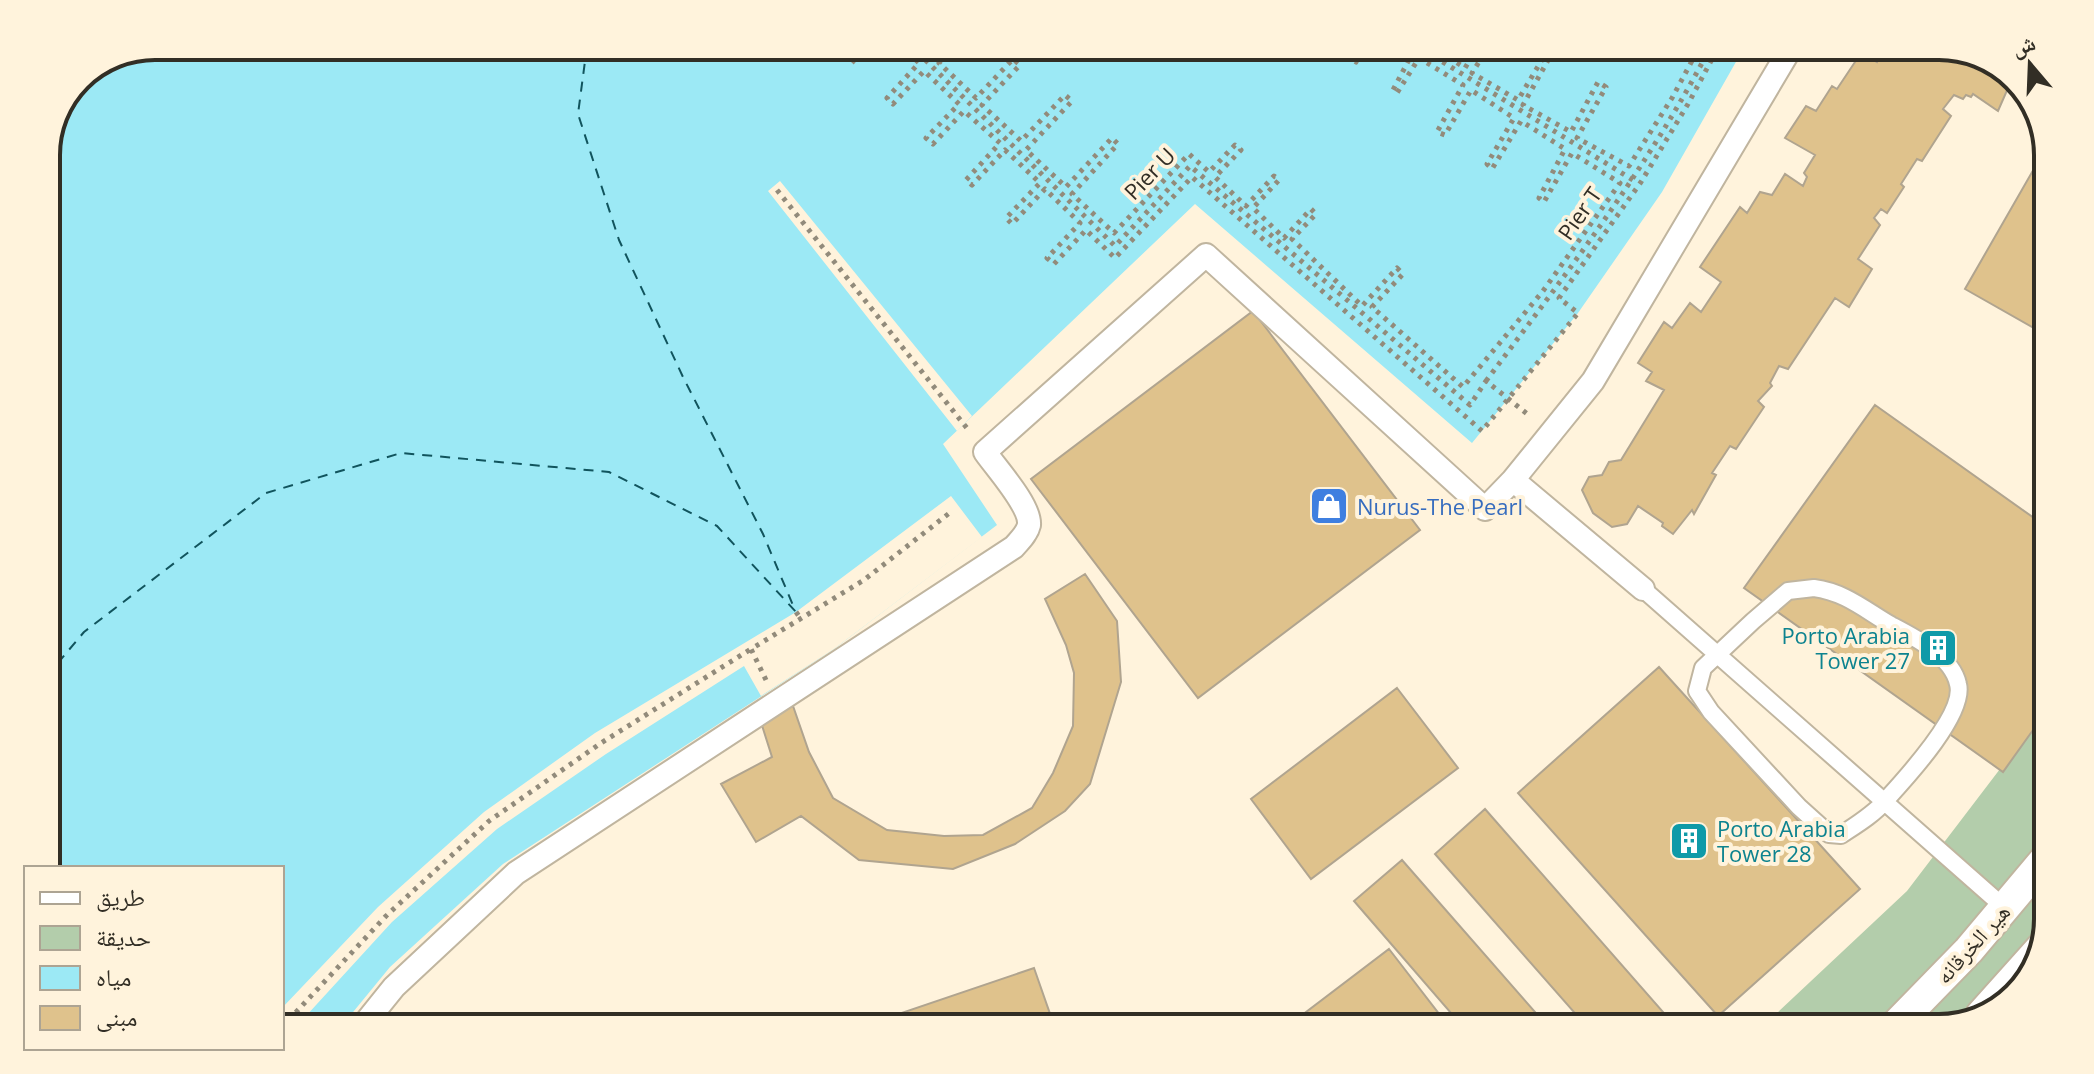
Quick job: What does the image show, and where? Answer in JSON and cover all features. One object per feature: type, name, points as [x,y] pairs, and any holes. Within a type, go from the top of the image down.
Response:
[{"type":"street","points":[[372,1014],[394,987],[516,873],[1014,547],[1029,524],[1025,507],[985,452],[1206,255],[1485,509],[1513,480],[1593,381],[1784,60]]},
{"type":"street","points":[[1513,480],[1643,589]]},
{"type":"street","name":"هير الخرقانه","points":[[1907,1014],[1969,950],[2034,873]]},
{"type":"lane","points":[[1814,588],[1832,590],[1936,654],[1953,671],[1960,687],[1955,712],[1885,802],[1841,835],[1829,834],[1799,807],[1711,712],[1697,691],[1703,668],[1717,654],[1788,591],[1814,588]]},
{"type":"lane","points":[[1643,589],[2005,908]]},
{"type":"path","name":"Pier U","points":[[916,60],[919,63],[887,98],[893,104],[924,71],[959,104],[926,138],[933,144],[964,111],[1000,143],[966,180],[972,185],[1005,150],[1040,183],[1006,218],[1012,224],[1045,189],[1080,223],[1047,258],[1054,264],[1086,230],[1115,258],[1192,177],[1482,431],[1578,313],[1559,298]]},
{"type":"path","name":"Pier U","points":[[942,60],[939,63],[976,98],[1012,60]]},
{"type":"path","name":"Pier U","points":[[1014,60],[1020,65],[982,105],[1021,141],[1065,95],[1072,101],[1026,150],[1066,187],[1112,138],[1118,144],[1072,194],[1114,233],[1189,154],[1209,172],[1235,145],[1241,150],[1215,177],[1246,206],[1274,176],[1279,180],[1253,208],[1284,238],[1311,209],[1316,214],[1292,239],[1362,306],[1397,268],[1403,274],[1372,307],[1463,387],[1543,291]]},
{"type":"path","name":"Pier T","points":[[1409,60],[1393,90],[1397,93],[1418,60]]},
{"type":"path","name":"Pier T","points":[[1422,60],[1463,85],[1437,132],[1445,135],[1471,90],[1514,118],[1487,164],[1492,169],[1521,121],[1565,149],[1539,198],[1544,202],[1572,153],[1620,183],[1543,291]]},
{"type":"path","points":[[1440,60],[1633,180]]},
{"type":"path","points":[[1453,60],[1465,68],[1470,60]]},
{"type":"path","points":[[1480,60],[1472,73],[1518,100],[1542,60]]},
{"type":"path","points":[[1548,60],[1523,105],[1571,132],[1598,82],[1606,87],[1577,138],[1629,166],[1692,60]]},
{"type":"path","points":[[1486,381],[1633,180],[1681,105],[1704,60]]},
{"type":"path","name":"Pier T","points":[[1559,298],[1641,182],[1712,60]]},
{"type":"path","points":[[777,190],[985,452]]},
{"type":"path","points":[[294,1014],[386,916],[489,821],[601,743],[864,580],[952,511]]},
{"type":"path","points":[[796,612],[801,619]]},
{"type":"path","points":[[751,649],[776,703]]},
{"type":"green space","points":[[2034,724],[2033,931],[2024,961],[2010,982],[1975,1007],[1951,1013],[1776,1014],[1907,891]]},
{"type":"water","points":[[155,60],[1737,60],[1662,192],[1578,313],[1472,443],[1195,204],[943,444],[997,525],[834,649],[503,864],[390,967],[351,1014],[284,1014],[284,866],[60,866],[60,149],[67,119],[76,102],[102,76],[119,67]]},
{"type":"pier","points":[[780,181],[972,416],[957,431],[768,191]]},
{"type":"pier","points":[[951,496],[982,537],[834,649],[761,696],[744,666],[606,754],[497,829],[392,922],[308,1014],[284,1014],[284,1006],[378,907],[484,812],[595,733],[796,612]]},
{"type":"building","points":[[1856,60],[1963,63],[1990,75],[1990,104],[2001,104],[1998,111],[1973,94],[1963,99],[1954,95],[1943,109],[1951,116],[1922,161],[1917,159],[1887,213],[1881,209],[1874,218],[1880,225],[1858,259],[1872,269],[1849,307],[1835,298],[1788,369],[1779,366],[1770,383],[1772,386],[1758,401],[1764,407],[1736,449],[1730,446],[1712,473],[1716,475],[1694,514],[1692,510],[1673,534],[1638,506],[1627,524],[1612,527],[1593,513],[1582,490],[1589,477],[1602,475],[1609,462],[1621,460],[1664,390],[1646,381],[1652,372],[1638,363],[1664,322],[1672,328],[1690,303],[1701,312],[1721,282],[1700,267],[1740,207],[1747,213],[1760,192],[1772,195],[1785,174],[1803,186],[1807,177],[1804,173],[1815,155],[1785,138],[1806,106],[1816,111],[1832,86],[1837,89]]},
{"type":"building","points":[[2034,169],[2034,328],[1965,289]]},
{"type":"building","points":[[1253,311],[1420,530],[1198,698],[1031,479]]},
{"type":"building","name":"Porto Arabia Tower 27","points":[[1875,405],[2034,518],[2034,729],[2003,772],[1744,588]]},
{"type":"building","points":[[1085,574],[1117,621],[1121,682],[1090,784],[1065,811],[1015,844],[953,869],[859,860],[801,816],[756,842],[721,784],[772,757],[759,716],[793,706],[809,752],[833,798],[887,830],[944,836],[983,835],[1032,808],[1053,773],[1073,726],[1074,673],[1066,645],[1045,599]]},
{"type":"building","name":"Porto Arabia Tower 28","points":[[1659,667],[1860,889],[1720,1014],[1716,1014],[1518,793]]},
{"type":"building","points":[[1397,688],[1458,768],[1311,879],[1251,799]]},
{"type":"building","points":[[1485,809],[1665,1014],[1576,1014],[1435,854]]},
{"type":"building","points":[[1402,860],[1537,1014],[1452,1014],[1354,901]]},
{"type":"building","points":[[1389,949],[1439,1014],[1303,1014]]},
{"type":"building","points":[[1034,968],[1050,1014],[899,1014]]},
{"type":"ferry route","points":[[585,60],[578,114],[619,240],[683,377],[763,534],[795,610]]},
{"type":"ferry route","points":[[60,660],[84,632],[266,493],[401,453],[609,472],[717,526],[796,612]]},
{"type":"place","name":"Nurus-The Pearl","points":[[1329,506]]},
{"type":"place","name":"Porto Arabia Tower 27","points":[[1938,648]]},
{"type":"place","name":"Porto Arabia Tower 28","points":[[1689,841]]}]
